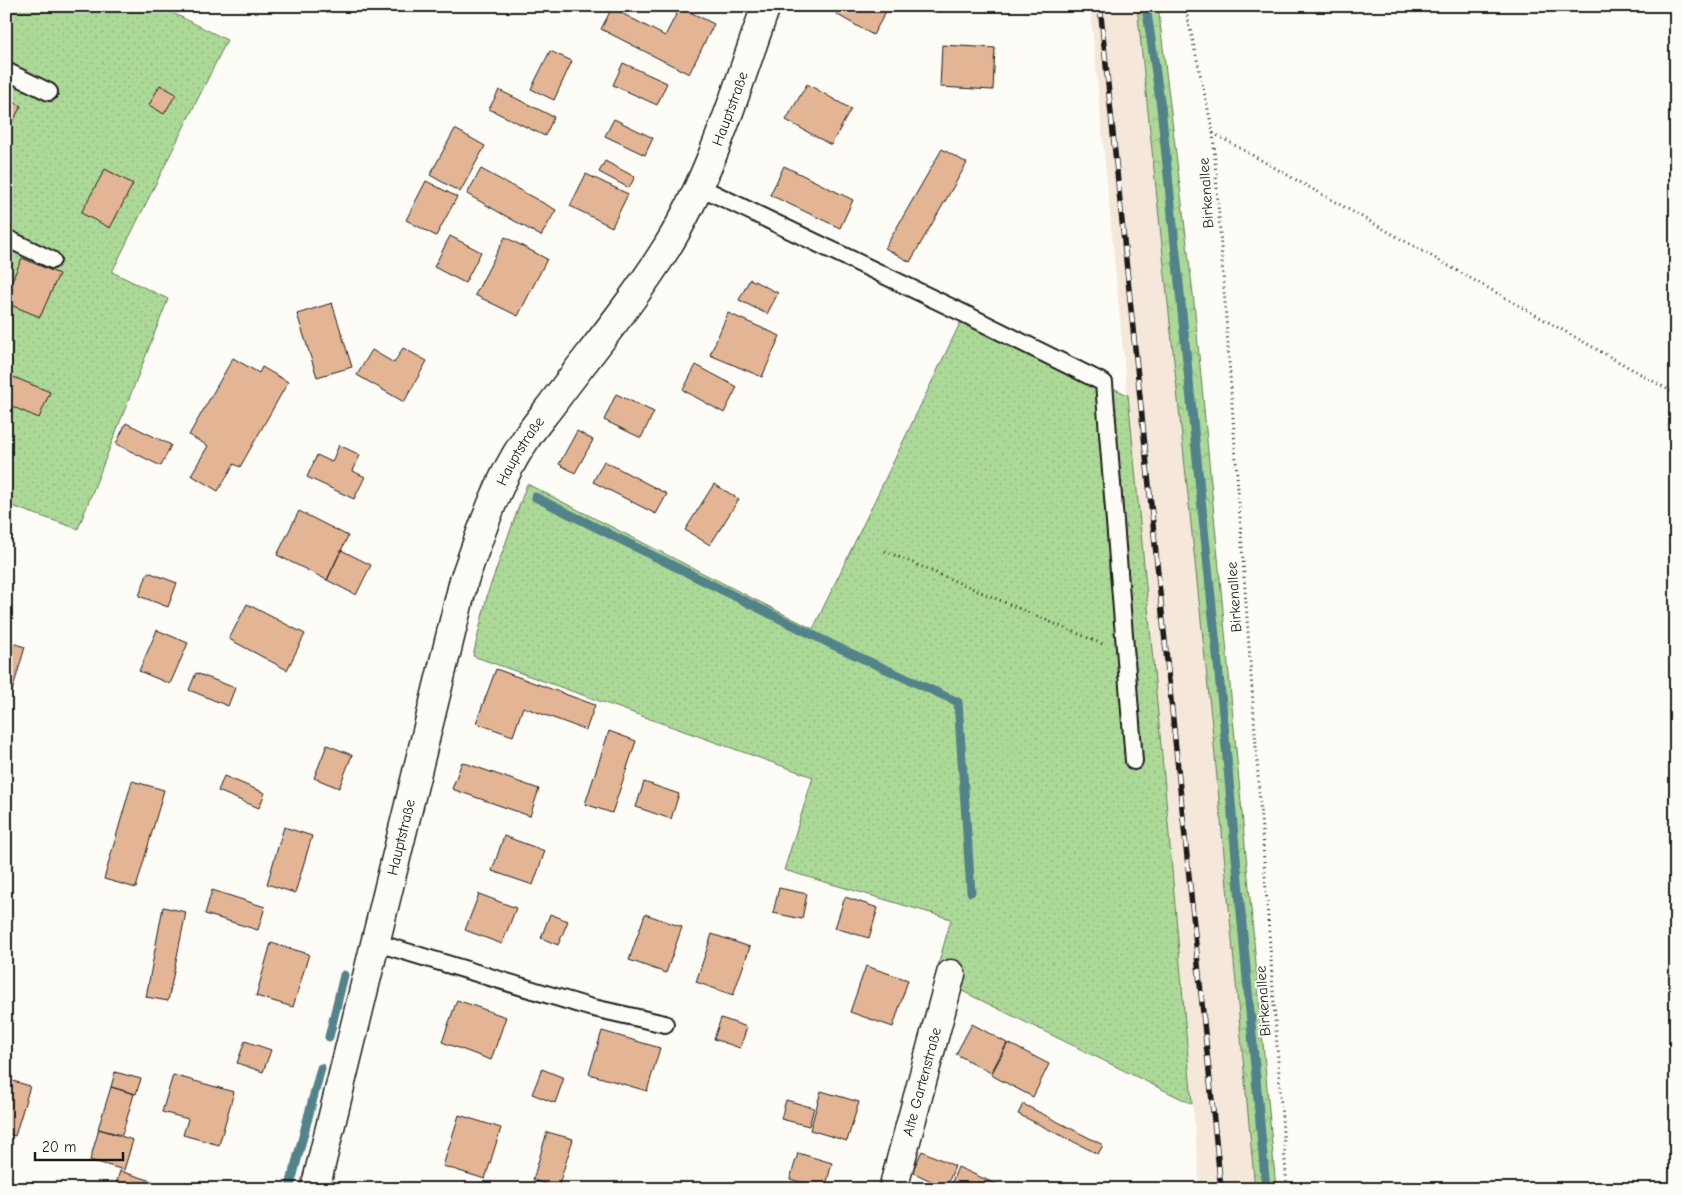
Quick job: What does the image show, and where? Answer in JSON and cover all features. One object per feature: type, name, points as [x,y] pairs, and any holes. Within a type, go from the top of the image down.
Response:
[{"type":"street","name":"Hauptstraße","points":[[315,1189],[464,580],[505,474],[524,442],[636,293],[677,229],[712,155],[766,6]]},
{"type":"street","name":"Alte Gartenstraße","points":[[893,1189],[951,974]]},
{"type":"lane","points":[[6,71],[49,92]]},
{"type":"lane","points":[[698,186],[1104,383],[1134,760]]},
{"type":"lane","points":[[6,238],[52,260]]},
{"type":"lane","points":[[374,942],[589,1007],[665,1024]]},
{"type":"path","name":"Birkenallee","points":[[1185,6],[1212,132],[1288,1189]]},
{"type":"path","points":[[1212,132],[1676,394]]},
{"type":"path","points":[[885,551],[1126,654]]},
{"type":"shaded area","points":[[1090,6],[1137,6],[1213,735],[1255,1189],[1200,1189],[1165,788]]},
{"type":"green space","points":[[6,6],[159,6],[227,40],[112,272],[168,299],[78,529],[6,504]]},
{"type":"green space","points":[[1137,6],[1158,6],[1194,302],[1276,1189],[1255,1189],[1213,735]]},
{"type":"green space","points":[[962,319],[1128,395],[1165,788],[1192,1104],[960,990],[934,980],[951,919],[784,870],[813,777],[473,656],[488,592],[527,484],[813,629]]},
{"type":"building","points":[[840,6],[889,6],[873,35],[836,14]]},
{"type":"building","points":[[680,7],[714,24],[689,74],[601,29],[612,8],[665,36]]},
{"type":"building","points":[[942,45],[995,48],[993,90],[940,87]]},
{"type":"building","points":[[550,51],[572,61],[554,100],[531,89]]},
{"type":"building","points":[[623,63],[667,83],[657,105],[613,85]]},
{"type":"building","points":[[807,84],[851,109],[831,145],[786,120]]},
{"type":"building","points":[[160,85],[176,94],[164,114],[149,105]]},
{"type":"building","points":[[499,90],[554,117],[545,136],[489,109]]},
{"type":"building","points":[[6,98],[21,106],[6,134]]},
{"type":"building","points":[[614,119],[653,138],[645,155],[605,136]]},
{"type":"building","points":[[455,129],[485,146],[460,192],[430,175]]},
{"type":"building","points":[[942,149],[967,163],[910,262],[885,248]]},
{"type":"building","points":[[605,161],[635,177],[629,188],[599,172]]},
{"type":"building","points":[[784,166],[853,200],[840,228],[770,195]]},
{"type":"building","points":[[105,169],[133,184],[110,228],[81,213]]},
{"type":"building","points":[[481,169],[556,210],[541,236],[467,194]]},
{"type":"building","points":[[586,174],[628,194],[612,227],[570,206]]},
{"type":"building","points":[[426,181],[457,197],[436,236],[406,220]]},
{"type":"building","points":[[450,236],[481,252],[465,283],[434,267]]},
{"type":"building","points":[[505,237],[547,259],[518,316],[475,295]]},
{"type":"building","points":[[22,258],[59,274],[40,317],[6,303],[6,294]]},
{"type":"building","points":[[750,279],[778,293],[767,314],[739,300]]},
{"type":"building","points":[[332,303],[352,367],[317,377],[297,314]]},
{"type":"building","points":[[728,313],[780,336],[762,377],[710,355]]},
{"type":"building","points":[[403,348],[427,361],[404,402],[357,375],[372,350],[394,363]]},
{"type":"building","points":[[233,358],[259,373],[262,367],[288,382],[240,467],[234,464],[218,491],[191,475],[208,446],[189,435]]},
{"type":"building","points":[[696,365],[737,387],[724,413],[683,390]]},
{"type":"building","points":[[6,374],[50,392],[39,418],[6,404]]},
{"type":"building","points":[[616,394],[654,412],[641,438],[604,420]]},
{"type":"building","points":[[126,423],[171,445],[161,466],[116,444]]},
{"type":"building","points":[[577,431],[593,440],[575,473],[559,464]]},
{"type":"building","points":[[339,445],[360,455],[353,471],[365,477],[354,499],[307,477],[317,455],[332,462]]},
{"type":"building","points":[[604,461],[667,494],[656,514],[593,482]]},
{"type":"building","points":[[714,484],[739,499],[710,545],[685,530]]},
{"type":"building","points":[[299,511],[348,536],[327,580],[277,555]]},
{"type":"building","points":[[341,550],[371,565],[356,595],[327,580]]},
{"type":"building","points":[[148,572],[177,583],[168,607],[139,596]]},
{"type":"building","points":[[247,604],[305,634],[287,670],[229,639]]},
{"type":"building","points":[[157,630],[188,643],[170,684],[139,671]]},
{"type":"building","points":[[6,641],[25,647],[10,698],[6,697]]},
{"type":"building","points":[[496,669],[595,705],[586,730],[523,707],[513,736],[476,723]]},
{"type":"building","points":[[196,673],[235,688],[228,706],[189,690]]},
{"type":"building","points":[[609,731],[636,741],[612,813],[585,804]]},
{"type":"building","points":[[327,745],[352,755],[339,788],[314,778]]},
{"type":"building","points":[[462,762],[539,789],[530,816],[452,789]]},
{"type":"building","points":[[224,776],[265,793],[259,808],[218,791]]},
{"type":"building","points":[[132,781],[164,790],[136,888],[104,879]]},
{"type":"building","points":[[644,782],[679,794],[671,819],[636,807]]},
{"type":"building","points":[[284,827],[312,836],[295,893],[267,884]]},
{"type":"building","points":[[504,836],[545,851],[533,885],[492,871]]},
{"type":"building","points":[[779,888],[807,894],[802,919],[773,913]]},
{"type":"building","points":[[212,890],[265,907],[258,930],[205,914]]},
{"type":"building","points":[[479,894],[516,908],[502,944],[465,930]]},
{"type":"building","points":[[845,897],[878,908],[869,938],[835,928]]},
{"type":"building","points":[[163,907],[186,912],[168,1001],[146,997]]},
{"type":"building","points":[[550,914],[568,921],[558,945],[541,938]]},
{"type":"building","points":[[645,914],[682,927],[666,973],[629,960]]},
{"type":"building","points":[[712,934],[750,947],[733,995],[696,982]]},
{"type":"building","points":[[271,943],[309,954],[293,1007],[256,996]]},
{"type":"building","points":[[866,966],[908,980],[893,1027],[850,1012]]},
{"type":"building","points":[[457,1000],[506,1017],[491,1060],[442,1042]]},
{"type":"building","points":[[721,1018],[747,1027],[740,1048],[714,1039]]},
{"type":"building","points":[[972,1024],[1007,1043],[991,1073],[956,1054]]},
{"type":"building","points":[[602,1031],[660,1048],[647,1091],[589,1074]]},
{"type":"building","points":[[245,1041],[271,1050],[263,1072],[237,1063]]},
{"type":"building","points":[[1008,1043],[1049,1064],[1033,1097],[991,1075]]},
{"type":"building","points":[[542,1069],[564,1078],[555,1103],[532,1094]]},
{"type":"building","points":[[115,1072],[141,1079],[136,1094],[111,1087]]},
{"type":"building","points":[[173,1075],[234,1092],[219,1145],[183,1135],[188,1119],[162,1112]]},
{"type":"building","points":[[6,1079],[30,1086],[15,1136],[6,1133]]},
{"type":"building","points":[[111,1087],[134,1094],[122,1135],[98,1129]]},
{"type":"building","points":[[821,1091],[859,1102],[847,1141],[810,1130]]},
{"type":"building","points":[[786,1100],[814,1108],[809,1126],[781,1119]]},
{"type":"building","points":[[1023,1104],[1103,1145],[1098,1154],[1018,1114]]},
{"type":"building","points":[[459,1115],[501,1128],[485,1179],[443,1166]]},
{"type":"building","points":[[99,1129],[133,1140],[124,1170],[90,1160]]},
{"type":"building","points":[[547,1132],[573,1139],[558,1188],[533,1180]]},
{"type":"building","points":[[922,1151],[955,1166],[946,1188],[912,1172]]},
{"type":"building","points":[[798,1153],[832,1163],[825,1189],[790,1179]]},
{"type":"building","points":[[958,1167],[998,1185],[996,1189],[949,1189]]},
{"type":"building","points":[[120,1171],[178,1189],[123,1189],[115,1187]]},
{"type":"waterway","points":[[1146,6],[1161,107],[1223,714],[1266,1189]]},
{"type":"waterway","points":[[535,497],[835,646],[958,702],[971,892]]},
{"type":"waterway","points":[[329,1037],[344,975]]},
{"type":"waterway","points":[[290,1186],[321,1068]]},
{"type":"railway","points":[[1100,6],[1221,1189]]}]
